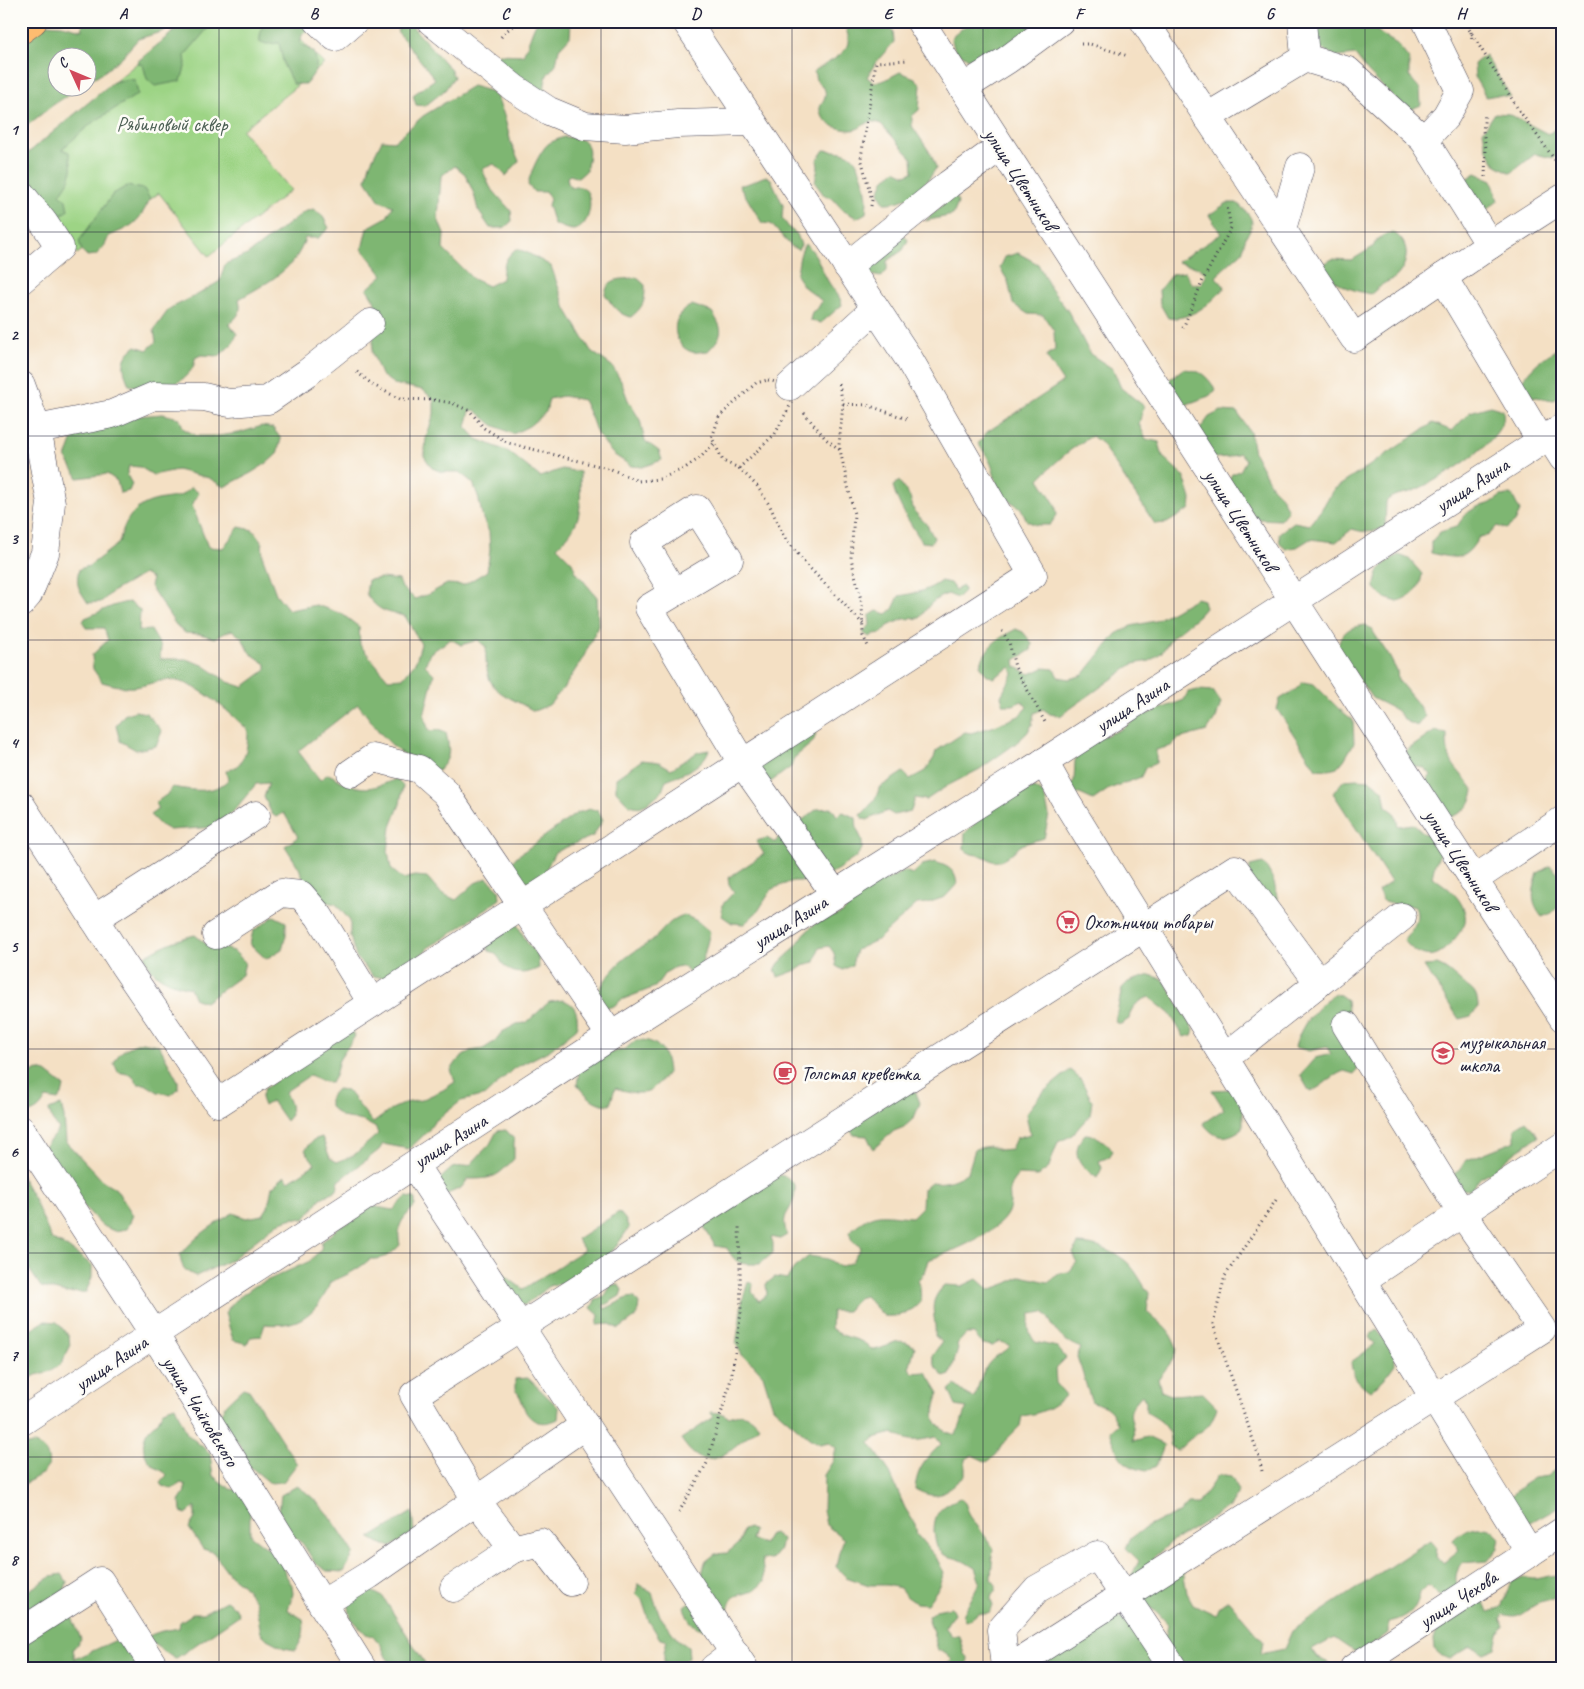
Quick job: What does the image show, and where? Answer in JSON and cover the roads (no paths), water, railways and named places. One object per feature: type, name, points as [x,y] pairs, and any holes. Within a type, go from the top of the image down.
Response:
[{"type":"main road","points":[[21,30],[33,21]]},
{"type":"street","points":[[318,21],[335,36],[354,21]]},
{"type":"street","points":[[431,21],[520,92],[549,111],[585,126],[625,129],[678,124],[751,122]]},
{"type":"street","points":[[21,805],[94,919],[218,1103],[1033,575],[909,359],[686,21]]},
{"type":"street","name":"улица Цветников","points":[[920,21],[1563,1018]]},
{"type":"street","points":[[963,88],[1007,60],[1060,21]]},
{"type":"street","points":[[1144,21],[1354,338],[1490,245],[1563,198]]},
{"type":"street","points":[[1302,21],[1305,58]]},
{"type":"street","points":[[1424,140],[1446,116],[1460,90],[1426,21]]},
{"type":"street","points":[[1207,117],[1305,58],[1348,71],[1424,140],[1490,245]]},
{"type":"street","points":[[847,266],[949,184],[1000,147]]},
{"type":"street","points":[[1282,229],[1300,168]]},
{"type":"street","points":[[21,194],[60,247],[21,280]]},
{"type":"street","points":[[1443,277],[1554,441]]},
{"type":"street","points":[[792,392],[841,340],[876,309]]},
{"type":"street","points":[[37,429],[112,414],[154,396],[204,397],[229,403],[268,400],[307,373],[370,323]]},
{"type":"street","points":[[21,385],[37,429],[51,503],[45,553],[28,595],[21,603]]},
{"type":"street","name":"улица Азина","points":[[21,1422],[611,1036],[1053,756],[1293,600],[1554,441]]},
{"type":"street","points":[[674,593],[648,608],[743,764],[835,894]]},
{"type":"street","points":[[1053,756],[1067,803],[1435,1398],[1552,1544]]},
{"type":"street","points":[[351,773],[373,758],[419,769],[446,793],[611,1036]]},
{"type":"street","points":[[94,919],[256,816]]},
{"type":"street","points":[[1474,880],[1563,820]]},
{"type":"street","points":[[513,1549],[476,1500],[414,1395],[1235,869],[1319,983]]},
{"type":"street","points":[[216,935],[281,893],[302,895],[319,916],[372,1003]]},
{"type":"street","points":[[1224,1058],[1402,917]]},
{"type":"street","points":[[1010,1668],[1542,1329],[1462,1213],[1346,1025]]},
{"type":"street","name":"улица Чайковского","points":[[21,1130],[154,1334],[362,1668]]},
{"type":"street","points":[[1362,1280],[1563,1146]]},
{"type":"street","points":[[414,1164],[663,1544],[731,1663]]},
{"type":"street","points":[[322,1604],[369,1576],[585,1424]]},
{"type":"street","points":[[454,1588],[513,1549],[540,1542],[571,1582]]},
{"type":"street","name":"улица Чехова","points":[[1354,1668],[1552,1544]]},
{"type":"street","points":[[1004,1668],[1001,1630],[1037,1589],[1097,1555],[1174,1668]]},
{"type":"street","points":[[21,1632],[100,1580],[155,1668]]},
{"type":"place","name":"Охотничьи товары","points":[[1068,922]]},
{"type":"place","name":"музыкальная школа","points":[[1443,1053]]},
{"type":"place","name":"Толстая креветка","points":[[785,1073]]},
{"type":"park label","name":"Рябиновый сквер","points":[[172,124]]}]
